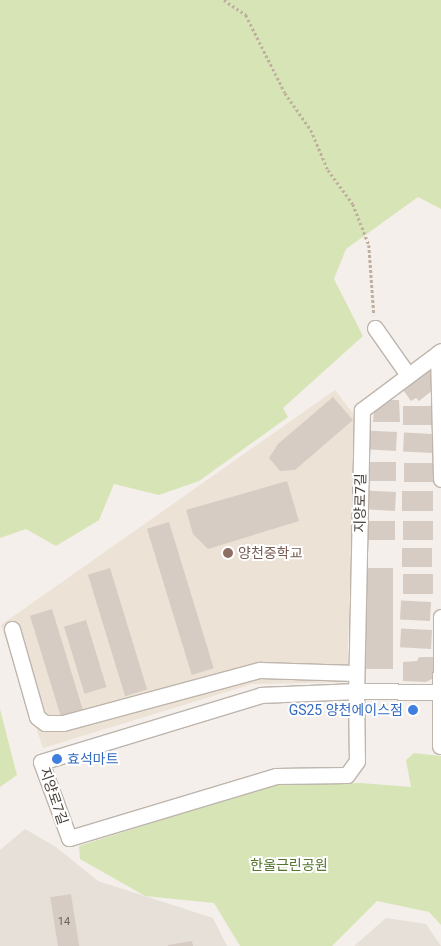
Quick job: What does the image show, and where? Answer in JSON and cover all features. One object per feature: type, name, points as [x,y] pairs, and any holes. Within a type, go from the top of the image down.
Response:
[{"type":"street","points":[[375,328],[408,375]]},
{"type":"street","name":"지양로7길","points":[[439,352],[362,410],[356,673],[356,691],[357,762],[347,776],[276,776],[69,838],[41,762],[260,696],[356,691],[441,692]]},
{"type":"street","name":"지양로7길","points":[[439,352],[441,479]]},
{"type":"street","points":[[440,746],[441,617]]},
{"type":"street","points":[[12,629],[37,717],[45,724],[63,723],[260,670],[356,673]]},
{"type":"path","points":[[224,0],[246,15],[285,93],[311,130],[328,170],[353,204],[369,245],[375,328]]},
{"type":"shaded area","name":"양천중학교","points":[[335,390],[355,416],[347,682],[252,684],[43,748],[1,625]]},
{"type":"shaded area","points":[[25,829],[56,847],[98,881],[213,918],[227,946],[0,946],[0,850]]},
{"type":"shaded area","points":[[386,918],[426,924],[441,946],[354,946]]},
{"type":"green space","points":[[0,0],[441,0],[441,209],[418,197],[346,249],[334,279],[363,336],[283,408],[288,417],[199,481],[159,495],[114,484],[99,520],[56,546],[26,529],[0,538]]},
{"type":"green space","points":[[0,709],[17,775],[0,787]]},
{"type":"green space","name":"한울근린공원","points":[[414,753],[441,756],[441,925],[429,912],[377,901],[332,946],[240,946],[214,903],[145,896],[80,859],[79,846],[274,784],[361,783],[411,787],[406,760]]},
{"type":"building","points":[[430,366],[435,371],[434,389],[419,401],[416,398],[411,401],[401,387]]},
{"type":"building","points":[[333,397],[353,420],[295,470],[280,471],[269,458],[278,444]]},
{"type":"building","points":[[390,400],[399,400],[400,422],[373,422],[374,410]]},
{"type":"building","points":[[403,406],[433,406],[433,425],[403,425]]},
{"type":"building","points":[[366,430],[397,432],[396,451],[365,449]]},
{"type":"building","points":[[404,432],[434,434],[433,453],[403,451]]},
{"type":"building","points":[[366,462],[396,462],[396,481],[366,481]]},
{"type":"building","points":[[404,463],[434,463],[434,482],[404,482]]},
{"type":"building","points":[[287,481],[299,521],[208,549],[193,534],[186,510]]},
{"type":"building","points":[[365,490],[396,492],[395,511],[364,509]]},
{"type":"building","points":[[402,491],[433,491],[433,511],[402,511]]},
{"type":"building","points":[[365,521],[395,521],[395,540],[365,540]]},
{"type":"building","points":[[403,521],[433,521],[433,540],[403,540]]},
{"type":"building","points":[[169,522],[214,668],[192,675],[147,529]]},
{"type":"building","points":[[402,548],[432,548],[432,567],[402,567]]},
{"type":"building","points":[[110,568],[147,689],[125,696],[88,575]]},
{"type":"building","points":[[366,568],[393,568],[393,669],[366,669]]},
{"type":"building","points":[[403,574],[433,574],[433,594],[403,594]]},
{"type":"building","points":[[401,600],[431,602],[430,621],[400,619]]},
{"type":"building","points":[[52,609],[84,712],[62,719],[30,616]]},
{"type":"building","points":[[86,620],[106,687],[84,694],[64,627]]},
{"type":"building","points":[[401,628],[432,630],[431,649],[400,647]]},
{"type":"building","points":[[419,657],[434,657],[434,678],[426,682],[403,681],[403,662],[417,661]]},
{"type":"building","points":[[71,894],[79,946],[58,946],[50,897]]},
{"type":"building","points":[[192,941],[193,946],[168,946],[168,945]]},
{"type":"place","name":"양천중학교","points":[[228,553]]},
{"type":"place","name":"GS25 양천에이스점","points":[[413,710]]},
{"type":"place","name":"효석마트","points":[[57,759]]}]
